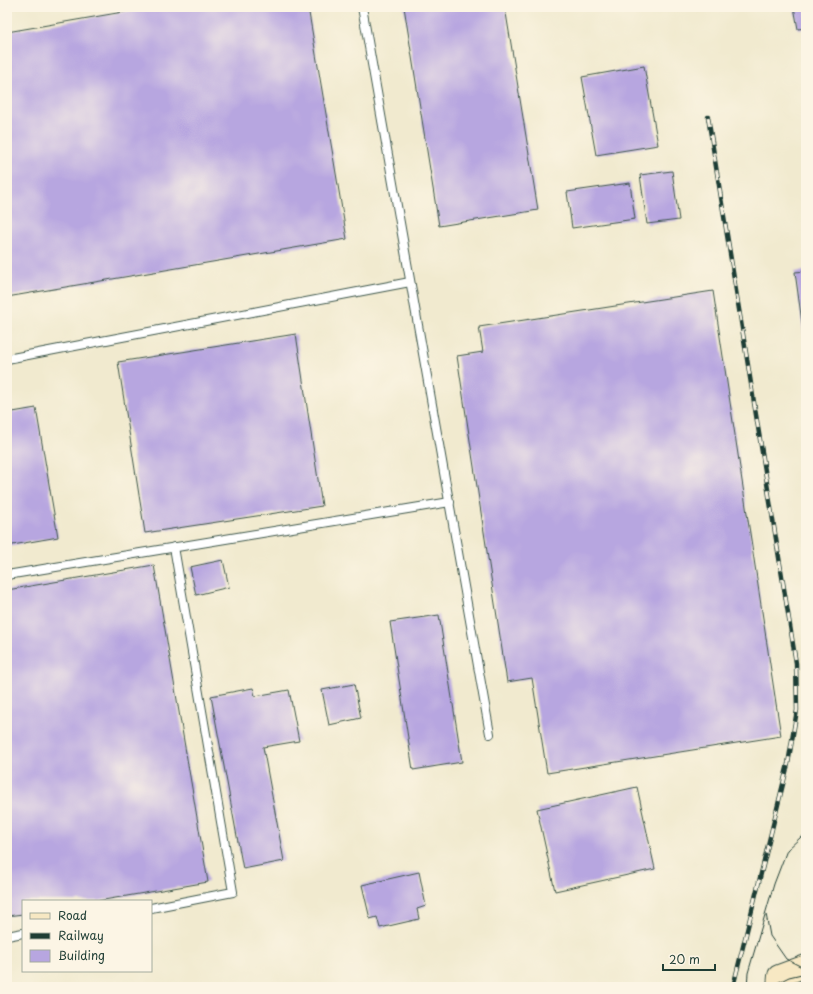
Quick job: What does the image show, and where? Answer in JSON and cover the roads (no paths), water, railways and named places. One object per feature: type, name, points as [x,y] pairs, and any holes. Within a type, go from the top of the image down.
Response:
[{"type":"main road","points":[[779,981],[806,966]]},
{"type":"lane","points":[[362,7],[490,734]]},
{"type":"lane","points":[[7,359],[410,282]]},
{"type":"lane","points":[[7,575],[450,502]]},
{"type":"lane","points":[[152,908],[232,892],[174,547]]},
{"type":"lane","points":[[7,936],[22,933]]},
{"type":"tram line","points":[[747,987],[748,973],[774,884],[787,850],[801,837],[806,835]]},
{"type":"tram line","points":[[766,914],[770,936],[786,959],[806,969]]},
{"type":"tram line","points":[[769,987],[789,977],[806,973]]},
{"type":"tram line","points":[[787,987],[806,981]]},
{"type":"railway","points":[[708,117],[796,663],[797,710],[788,764],[733,987]]}]
